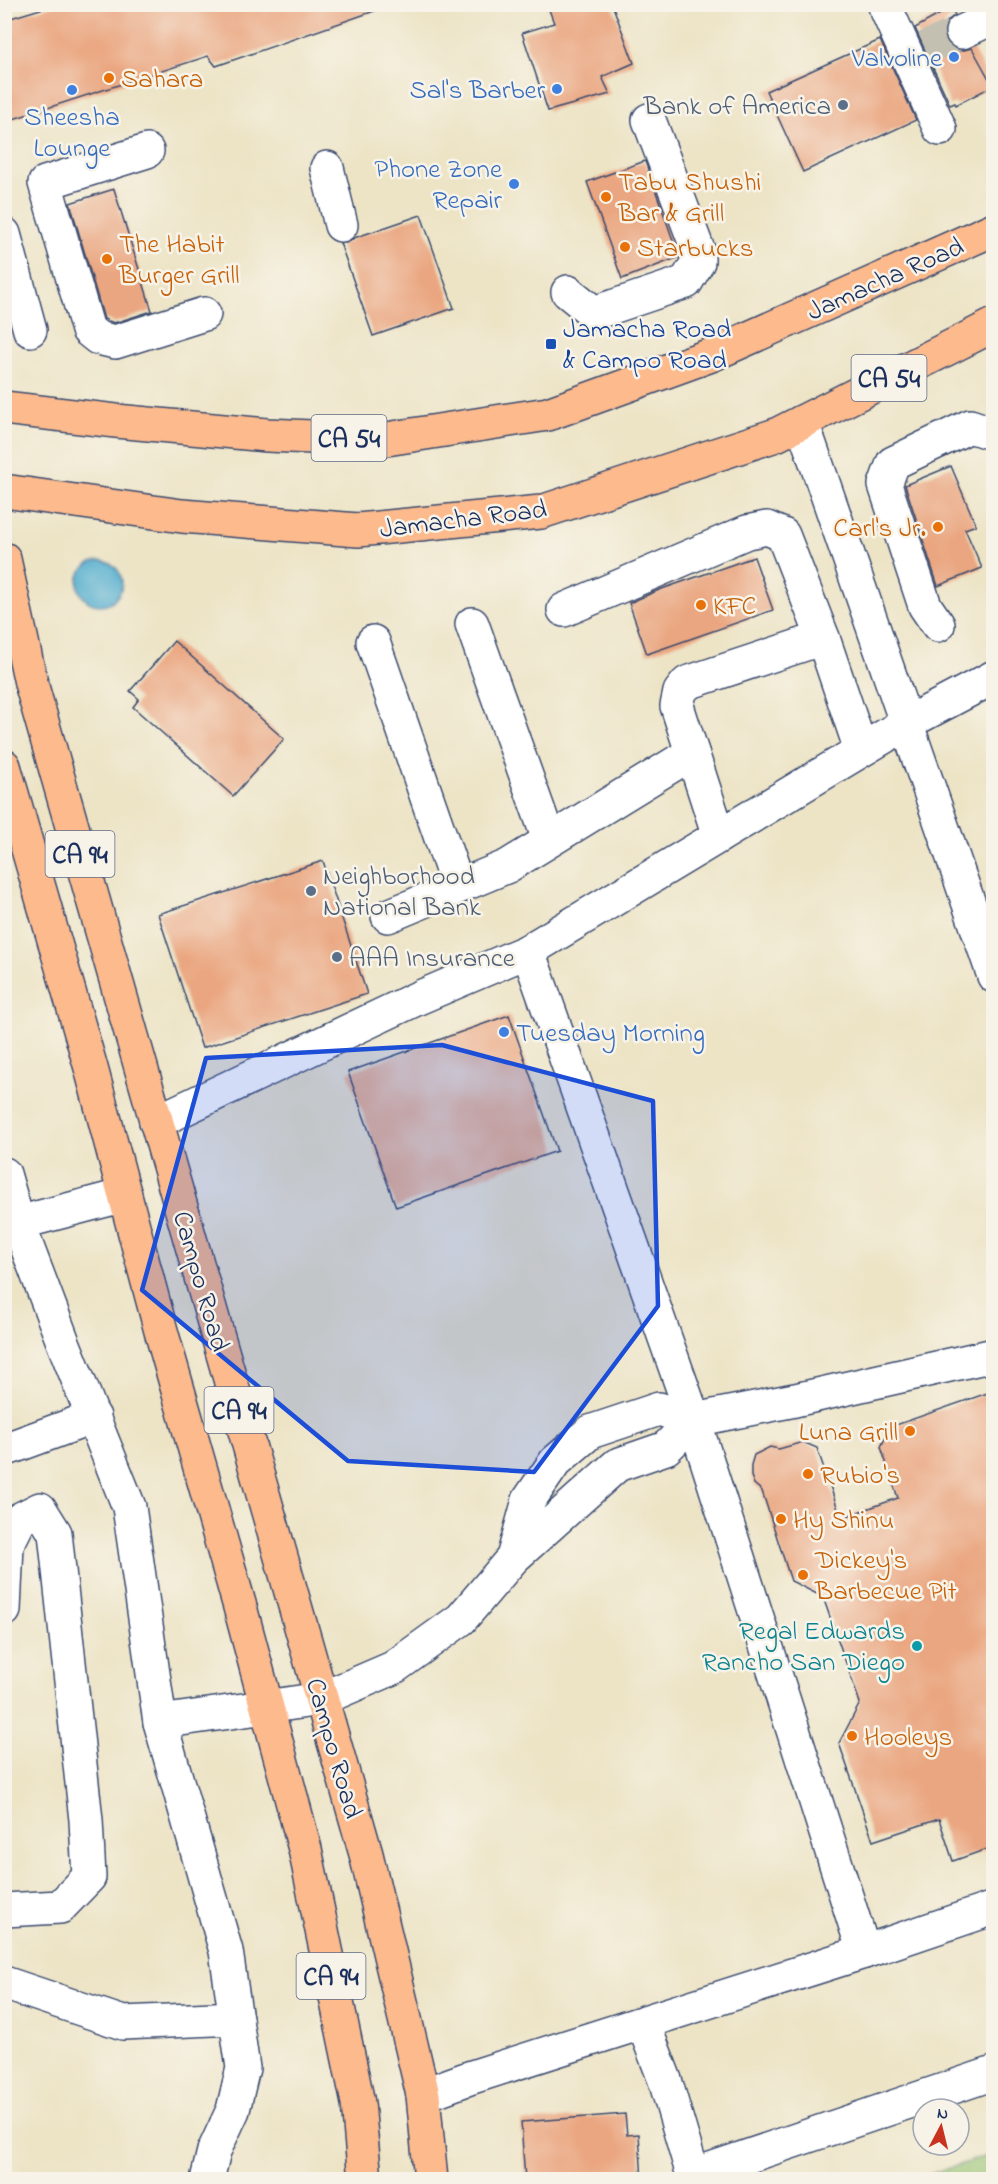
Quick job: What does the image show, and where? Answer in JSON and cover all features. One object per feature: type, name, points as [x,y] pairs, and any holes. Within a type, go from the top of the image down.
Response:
[{"type":"main road","name":"Jamacha Road","points":[[4,408],[267,435],[380,440],[548,414],[711,356],[993,229]]},
{"type":"main road","name":"Jamacha Road","points":[[4,491],[182,516],[358,530],[542,513],[776,435],[993,325]]},
{"type":"main road","name":"Campo Road","points":[[4,560],[31,683],[366,1854],[423,2096],[430,2180]]},
{"type":"main road","name":"Campo Road","points":[[4,766],[88,1057],[305,1849],[358,2103],[365,2180]]},
{"type":"lane","points":[[884,4],[916,52],[940,129]]},
{"type":"lane","points":[[989,4],[993,13]]},
{"type":"lane","points":[[962,32],[993,18]]},
{"type":"lane","points":[[568,292],[594,313],[686,282],[698,262],[698,250],[649,120]]},
{"type":"lane","points":[[147,151],[45,183],[88,330],[98,338],[116,342],[204,314]]},
{"type":"lane","points":[[327,168],[341,225]]},
{"type":"lane","points":[[4,234],[30,330]]},
{"type":"lane","points":[[802,422],[993,976]]},
{"type":"lane","points":[[938,625],[925,606],[885,485],[893,463],[970,426],[993,434]]},
{"type":"lane","points":[[564,610],[747,532],[767,528],[783,535],[824,638],[861,750]]},
{"type":"lane","points":[[472,624],[549,840]]},
{"type":"lane","points":[[719,836],[677,706],[680,692],[687,683],[824,638]]},
{"type":"lane","points":[[373,642],[458,887]]},
{"type":"lane","points":[[156,1122],[418,998],[528,951],[905,724],[993,677]]},
{"type":"lane","points":[[388,916],[508,866],[692,753]]},
{"type":"lane","points":[[528,951],[694,1420],[864,1952]]},
{"type":"lane","points":[[4,1173],[18,1222],[129,1507],[160,1722],[226,1951],[243,2068],[233,2110],[214,2151],[207,2180]]},
{"type":"lane","points":[[18,1222],[125,1195]]},
{"type":"lane","points":[[513,1558],[529,1500],[555,1462],[590,1432],[659,1408],[694,1420],[993,1354]]},
{"type":"lane","points":[[4,1450],[94,1418]]},
{"type":"lane","points":[[160,1722],[321,1699],[393,1668],[461,1619],[513,1558],[617,1465],[666,1448],[694,1420]]},
{"type":"lane","points":[[4,1610],[7,1545],[20,1519],[40,1509],[55,1533],[86,1820],[89,1877],[60,1907],[4,1910]]},
{"type":"lane","points":[[423,2096],[469,2078],[864,1952],[993,1908]]},
{"type":"lane","points":[[4,1983],[123,2023],[236,2018]]},
{"type":"lane","points":[[643,2023],[665,2079],[693,2177],[993,2073]]},
{"type":"highlighted area","points":[[442,1045],[653,1101],[658,1306],[534,1472],[348,1461],[142,1290],[206,1058]]},
{"type":"green space","points":[[993,2154],[993,2179],[923,2179],[925,2176]]},
{"type":"water","points":[[100,561],[116,567],[122,583],[116,599],[100,605],[84,599],[78,583],[84,567]]},
{"type":"building","points":[[57,4],[382,4],[383,8],[216,66],[208,56],[4,122],[4,20]]},
{"type":"building","points":[[547,4],[612,4],[634,63],[602,77],[610,94],[548,111],[522,33],[554,23]]},
{"type":"building","name":"Valvoline","points":[[951,8],[955,15],[946,22],[943,31],[945,40],[952,48],[960,51],[972,48],[993,86],[956,105],[955,103],[950,105],[915,28]]},
{"type":"building","name":"Bank of America","points":[[880,40],[916,120],[803,172],[766,91]]},
{"type":"building","points":[[645,161],[679,257],[622,279],[587,182]]},
{"type":"building","name":"The Habit Burger Grill","points":[[114,189],[152,311],[114,323],[104,319],[70,203]]},
{"type":"building","points":[[421,215],[454,308],[373,336],[340,243],[346,243],[354,238]]},
{"type":"building","name":"Carl's Jr.","points":[[951,466],[976,525],[965,529],[982,568],[938,586],[905,485]]},
{"type":"building","name":"KFC","points":[[754,557],[773,610],[647,654],[629,603],[659,590]]},
{"type":"building","points":[[174,641],[284,739],[233,796],[133,707],[139,699],[130,691]]},
{"type":"building","points":[[323,861],[367,994],[202,1048],[158,914]]},
{"type":"building","points":[[509,1015],[557,1151],[396,1207],[348,1072]]},
{"type":"building","points":[[993,1391],[993,1847],[953,1861],[939,1819],[873,1841],[839,1743],[860,1703],[823,1597],[791,1581],[762,1491],[754,1484],[751,1476],[751,1465],[754,1455],[770,1447],[779,1449],[803,1442],[817,1448],[841,1518],[898,1498],[881,1447],[890,1427]]},
{"type":"building","points":[[625,2114],[627,2135],[639,2134],[642,2180],[525,2180],[521,2122]]},
{"type":"tunnel","points":[[925,48],[962,32]]},
{"type":"place","name":"Valvoline","points":[[954,57]]},
{"type":"place","name":"Sahara","points":[[109,78]]},
{"type":"place","name":"Sal's Barber","points":[[557,89]]},
{"type":"place","name":"Sheesha Lounge","points":[[72,90]]},
{"type":"place","name":"Bank of America","points":[[843,105]]},
{"type":"place","name":"Phone Zone Repair","points":[[514,184]]},
{"type":"place","name":"Tabu Shushi Bar & Grill","points":[[606,197]]},
{"type":"place","name":"Starbucks","points":[[625,247]]},
{"type":"place","name":"The Habit Burger Grill","points":[[107,259]]},
{"type":"place","name":"Jamacha Road & Campo Road","points":[[551,344]]},
{"type":"place","name":"Carl's Jr.","points":[[938,527]]},
{"type":"place","name":"KFC","points":[[701,605]]},
{"type":"place","name":"Neighborhood National Bank","points":[[311,891]]},
{"type":"place","name":"AAA Insurance","points":[[337,957]]},
{"type":"place","name":"Tuesday Morning","points":[[504,1032]]},
{"type":"place","name":"Luna Grill","points":[[910,1431]]},
{"type":"place","name":"Rubio's","points":[[808,1474]]},
{"type":"place","name":"Hy Shinu","points":[[781,1519]]},
{"type":"place","name":"Dickey's Barbecue Pit","points":[[803,1575]]},
{"type":"place","name":"Regal Edwards Rancho San Diego","points":[[917,1646]]},
{"type":"place","name":"Hooleys","points":[[852,1736]]}]
